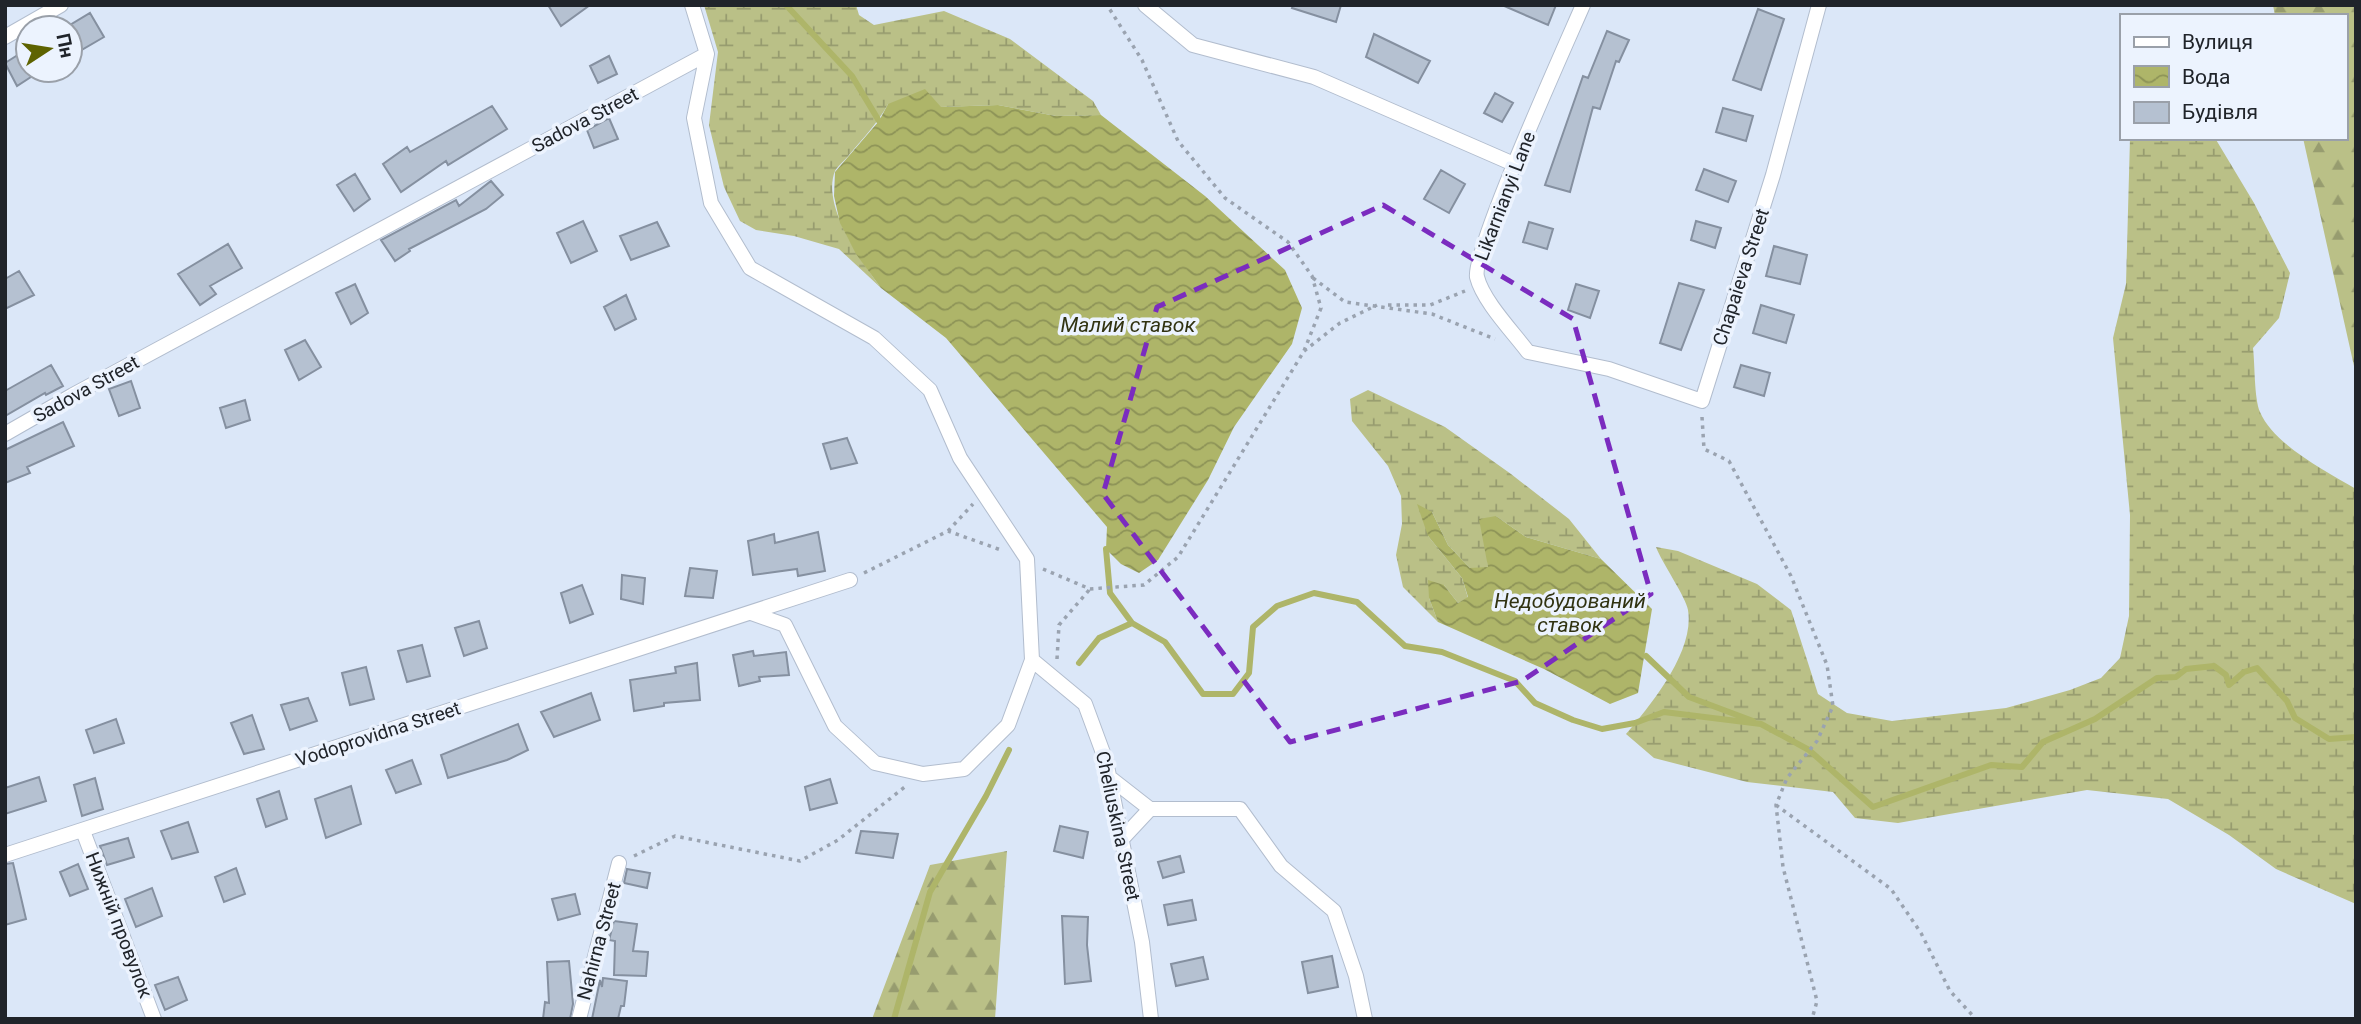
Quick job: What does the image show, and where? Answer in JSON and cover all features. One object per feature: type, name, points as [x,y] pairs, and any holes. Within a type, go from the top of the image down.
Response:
[{"type":"street","points":[[5,37],[61,5]]},
{"type":"street","points":[[692,5],[707,54],[694,118],[711,203],[750,268],[874,338],[930,390],[960,458],[1027,559],[1032,660],[1008,725],[964,769],[923,774],[875,763],[835,726],[785,625],[751,613]]},
{"type":"street","points":[[1145,5],[1193,45],[1314,78],[1516,165]]},
{"type":"street","name":"Likarnianyi Lane","points":[[1528,352],[1497,311],[1477,277],[1477,263],[1494,214],[1583,5]]},
{"type":"street","name":"Chapaieva Street","points":[[1702,401],[1773,175],[1819,5]]},
{"type":"street","name":"Sadova Street","points":[[5,435],[86,388],[707,54]]},
{"type":"street","points":[[1528,352],[1609,369],[1702,401]]},
{"type":"street","name":"Vodoprovidna Street","points":[[5,855],[850,580]]},
{"type":"street","name":"Cheliuskina Street","points":[[1032,660],[1085,704],[1109,777],[1122,839],[1142,942],[1151,1019]]},
{"type":"street","points":[[1109,777],[1150,809],[1240,810],[1281,866],[1334,911],[1356,976],[1365,1019]]},
{"type":"street","points":[[1122,839],[1150,809]]},
{"type":"street","name":"Нижній провулок","points":[[83,831],[154,1019]]},
{"type":"street","name":"Nahirna Street","points":[[579,1019],[620,863]]},
{"type":"path","points":[[1107,5],[1142,60],[1178,142],[1225,198],[1288,242],[1312,276],[1345,302],[1432,314],[1528,352]]},
{"type":"path","points":[[948,531],[1027,559],[1053,574],[1090,589],[1144,585],[1178,557],[1304,351],[1321,308],[1312,276]]},
{"type":"path","points":[[1304,351],[1340,323],[1377,305],[1430,305],[1473,287],[1477,277]]},
{"type":"path","points":[[1702,401],[1704,449],[1728,461],[1791,576],[1827,665],[1833,706],[1812,748],[1787,778],[1776,805],[1783,867],[1817,1001],[1812,1019]]},
{"type":"path","points":[[850,580],[948,531],[983,493]]},
{"type":"path","points":[[1055,680],[1059,625],[1090,589]]},
{"type":"path","points":[[620,863],[675,836],[800,861],[838,840],[923,774]]},
{"type":"path","points":[[1776,805],[1891,889],[1920,933],[1950,991],[1976,1019]]},
{"type":"highlighted area","points":[[1383,205],[1573,319],[1651,594],[1522,681],[1290,742],[1103,494],[1157,307]]},
{"type":"green space","points":[[704,5],[856,5],[859,15],[874,25],[944,11],[1010,39],[1093,101],[1101,115],[1056,116],[998,105],[941,107],[888,104],[880,118],[836,169],[832,185],[838,217],[854,249],[881,288],[839,249],[794,236],[756,230],[740,221],[724,187],[709,125],[718,52]]},
{"type":"green space","points":[[2273,5],[2356,5],[2356,375],[2303,140],[2347,140],[2347,14],[2275,14]]},
{"type":"green space","points":[[2130,140],[2216,140],[2254,203],[2290,273],[2279,318],[2253,348],[2260,412],[2267,424],[2289,446],[2356,489],[2356,904],[2276,869],[2229,835],[2168,799],[2087,790],[1898,823],[1855,818],[1833,792],[1747,782],[1654,758],[1626,734],[1669,676],[1685,643],[1688,626],[1686,604],[1656,547],[1678,551],[1757,584],[1791,610],[1818,694],[1847,713],[1892,721],[2006,708],[2070,690],[2101,678],[2120,658],[2129,616],[2130,515],[2113,338],[2126,284]]},
{"type":"green space","points":[[1368,390],[1445,427],[1511,474],[1569,519],[1601,559],[1526,537],[1496,516],[1487,549],[1488,568],[1470,568],[1448,545],[1432,512],[1428,536],[1462,578],[1468,598],[1458,603],[1444,585],[1429,598],[1438,622],[1403,587],[1396,555],[1402,524],[1401,496],[1388,466],[1352,421],[1350,399]]},
{"type":"green space","points":[[1007,851],[995,1019],[872,1019],[930,865]]},
{"type":"water","name":"Малий ставок","points":[[925,89],[941,107],[998,105],[1056,116],[1101,115],[1205,196],[1285,270],[1302,308],[1292,344],[1234,427],[1208,480],[1158,560],[1139,573],[1121,564],[1106,549],[1107,527],[946,338],[881,288],[856,254],[840,223],[834,196],[835,172],[879,121],[888,104]]},
{"type":"water","name":"Недобудований ставок","points":[[1417,504],[1432,512],[1448,545],[1470,568],[1488,567],[1479,519],[1496,516],[1526,537],[1601,559],[1652,609],[1638,693],[1610,704],[1544,669],[1438,622],[1429,598],[1428,580],[1444,585],[1458,603],[1468,597],[1462,578],[1428,536]]},
{"type":"building","points":[[548,5],[590,5],[561,26]]},
{"type":"building","points":[[1293,5],[1341,5],[1336,22],[1292,8]]},
{"type":"building","points":[[1502,5],[1556,5],[1548,25]]},
{"type":"building","points":[[1758,9],[1784,19],[1761,90],[1733,80]]},
{"type":"building","points":[[90,13],[104,37],[84,49],[84,17]]},
{"type":"building","points":[[1607,31],[1629,40],[1619,62],[1616,61],[1600,109],[1593,107],[1570,192],[1545,185],[1583,76],[1588,78]]},
{"type":"building","points":[[1374,34],[1430,61],[1418,83],[1366,57]]},
{"type":"building","points":[[609,56],[617,74],[598,83],[590,66]]},
{"type":"building","points":[[14,57],[14,80],[5,63]]},
{"type":"building","points":[[1495,93],[1513,103],[1502,122],[1484,113]]},
{"type":"building","points":[[492,106],[507,129],[448,165],[446,161],[401,192],[383,164],[407,147],[410,152]]},
{"type":"building","points":[[1723,108],[1753,116],[1746,141],[1716,132]]},
{"type":"building","points":[[609,118],[618,139],[594,148],[587,130]]},
{"type":"building","points":[[1704,169],[1736,181],[1728,202],[1696,190]]},
{"type":"building","points":[[1441,170],[1465,184],[1449,213],[1424,199]]},
{"type":"building","points":[[355,174],[370,199],[354,211],[337,185]]},
{"type":"building","points":[[491,181],[503,195],[486,209],[409,249],[410,251],[395,261],[381,240],[456,200],[459,206]]},
{"type":"building","points":[[583,221],[597,251],[571,263],[557,233]]},
{"type":"building","points":[[1696,221],[1721,228],[1715,248],[1691,240]]},
{"type":"building","points":[[657,222],[669,246],[631,260],[620,236]]},
{"type":"building","points":[[1529,222],[1553,229],[1547,249],[1523,242]]},
{"type":"building","points":[[228,244],[242,268],[210,286],[216,294],[200,305],[178,274]]},
{"type":"building","points":[[1774,246],[1807,255],[1800,284],[1766,276]]},
{"type":"building","points":[[19,271],[34,295],[5,309],[5,279]]},
{"type":"building","points":[[1679,283],[1704,290],[1681,350],[1660,343]]},
{"type":"building","points":[[355,284],[368,313],[351,324],[336,293]]},
{"type":"building","points":[[1576,284],[1599,291],[1590,318],[1568,310]]},
{"type":"building","points":[[626,295],[636,319],[615,330],[604,307]]},
{"type":"building","points":[[1761,305],[1794,315],[1786,343],[1753,333]]},
{"type":"building","points":[[305,340],[321,367],[299,380],[285,350]]},
{"type":"building","points":[[51,365],[63,386],[5,416],[5,391]]},
{"type":"building","points":[[1741,365],[1770,373],[1764,396],[1734,387]]},
{"type":"building","points":[[131,381],[140,408],[119,416],[109,389]]},
{"type":"building","points":[[245,400],[250,420],[226,428],[220,408]]},
{"type":"building","points":[[63,422],[74,446],[27,467],[30,473],[5,483],[5,450]]},
{"type":"building","points":[[847,438],[857,463],[831,469],[823,444]]},
{"type":"building","points":[[818,532],[825,571],[798,576],[797,569],[753,575],[748,541],[774,534],[775,543]]},
{"type":"building","points":[[690,568],[717,571],[713,598],[685,596]]},
{"type":"building","points":[[622,575],[645,578],[643,604],[621,599]]},
{"type":"building","points":[[582,585],[593,614],[570,623],[561,593]]},
{"type":"building","points":[[479,621],[487,648],[464,656],[455,628]]},
{"type":"building","points":[[422,645],[430,676],[407,682],[398,651]]},
{"type":"building","points":[[753,651],[754,656],[786,652],[789,675],[759,677],[760,681],[739,686],[733,655]]},
{"type":"building","points":[[697,663],[700,700],[664,703],[664,706],[634,711],[630,680],[676,673],[675,667]]},
{"type":"building","points":[[366,667],[374,699],[350,705],[342,673]]},
{"type":"building","points":[[591,693],[600,720],[554,737],[541,712]]},
{"type":"building","points":[[308,698],[317,721],[290,730],[281,705]]},
{"type":"building","points":[[252,715],[264,749],[244,754],[231,723]]},
{"type":"building","points":[[116,719],[124,743],[94,753],[86,730]]},
{"type":"building","points":[[518,724],[528,750],[507,760],[448,778],[441,755]]},
{"type":"building","points":[[412,760],[421,784],[396,793],[386,770]]},
{"type":"building","points":[[39,777],[46,801],[5,814],[5,788]]},
{"type":"building","points":[[95,778],[103,809],[82,816],[74,785]]},
{"type":"building","points":[[830,779],[837,803],[810,810],[805,787]]},
{"type":"building","points":[[351,786],[361,824],[326,838],[315,799]]},
{"type":"building","points":[[279,791],[287,819],[266,827],[257,799]]},
{"type":"building","points":[[188,822],[198,852],[172,859],[161,831]]},
{"type":"building","points":[[1060,826],[1088,832],[1083,858],[1054,851]]},
{"type":"building","points":[[861,831],[898,834],[893,858],[856,853]]},
{"type":"building","points":[[128,838],[134,857],[107,865],[100,846]]},
{"type":"building","points":[[1180,856],[1184,872],[1163,878],[1158,862]]},
{"type":"building","points":[[13,863],[26,919],[5,925],[5,864]]},
{"type":"building","points":[[78,864],[88,889],[70,896],[60,872]]},
{"type":"building","points":[[236,868],[245,894],[224,902],[215,877]]},
{"type":"building","points":[[627,869],[650,873],[647,888],[624,883]]},
{"type":"building","points":[[152,888],[162,916],[136,927],[125,899]]},
{"type":"building","points":[[575,894],[580,914],[558,920],[552,899]]},
{"type":"building","points":[[1192,900],[1196,920],[1168,925],[1164,905]]},
{"type":"building","points":[[1062,916],[1088,917],[1087,945],[1091,981],[1065,984]]},
{"type":"building","points":[[614,921],[637,924],[633,951],[648,952],[646,976],[614,975],[615,941],[609,940]]},
{"type":"building","points":[[1332,956],[1338,987],[1308,993],[1302,962]]},
{"type":"building","points":[[1203,957],[1208,979],[1176,986],[1171,964]]},
{"type":"building","points":[[569,961],[573,1004],[570,1019],[543,1019],[545,1002],[549,1003],[547,962]]},
{"type":"building","points":[[178,977],[187,1000],[165,1010],[155,985]]},
{"type":"building","points":[[603,978],[627,981],[624,1006],[621,1006],[618,1019],[592,1019],[600,980],[602,987]]},
{"type":"waterway","points":[[786,5],[852,76],[879,121]]},
{"type":"waterway","points":[[1106,549],[1110,593],[1132,623],[1165,642],[1203,694],[1233,694],[1249,673],[1253,627],[1277,606],[1314,593],[1357,602],[1405,646],[1442,652],[1515,681],[1535,703],[1573,720],[1602,729],[1635,723],[1664,712],[1761,724],[1809,750],[1873,807],[1991,765],[2022,767],[2043,742],[2095,719],[2157,678],[2176,677],[2186,669],[2214,666],[2226,675],[2229,685],[2244,672],[2257,668],[2287,701],[2295,718],[2329,739],[2356,737]]},
{"type":"waterway","points":[[1079,663],[1099,638],[1132,623]]},
{"type":"waterway","points":[[1646,656],[1689,697],[1753,721]]},
{"type":"waterway","points":[[894,1019],[930,892],[986,796],[1009,750]]}]
